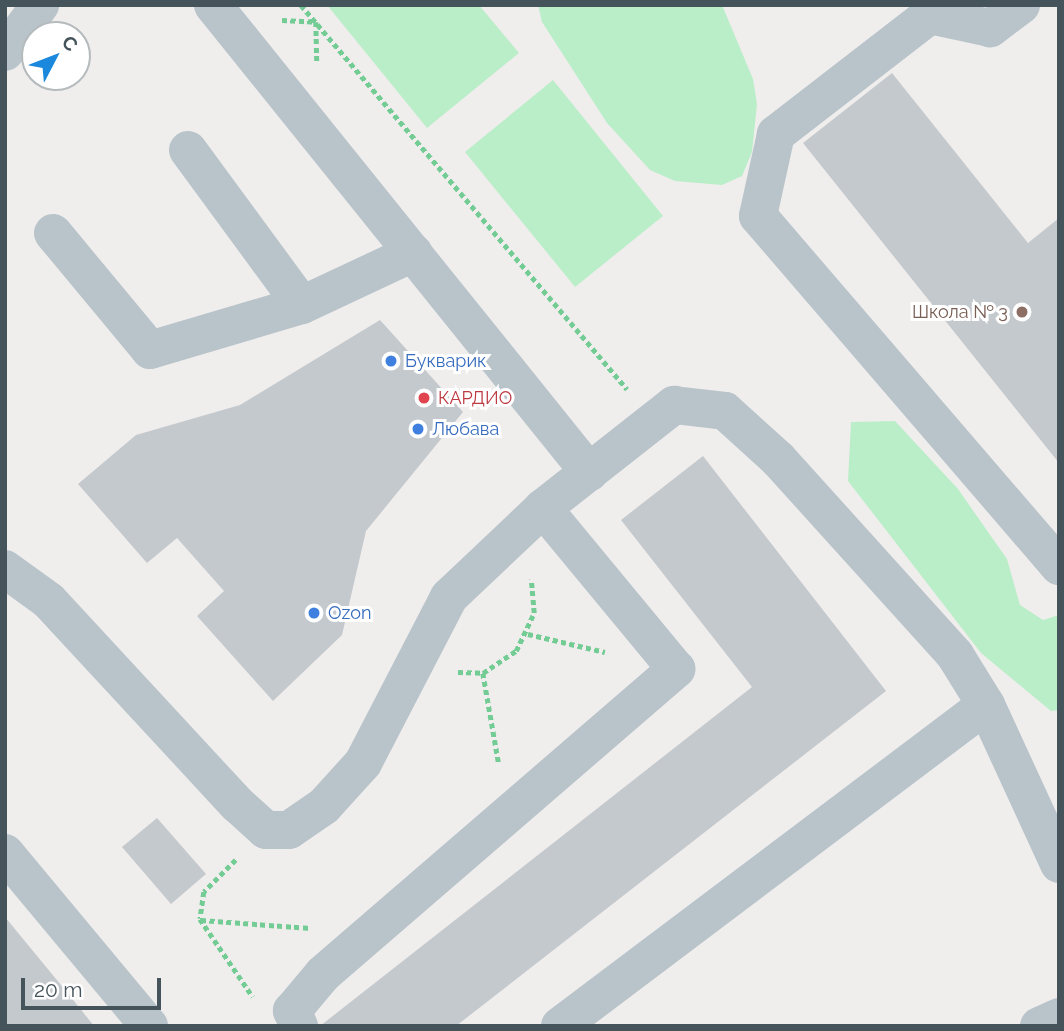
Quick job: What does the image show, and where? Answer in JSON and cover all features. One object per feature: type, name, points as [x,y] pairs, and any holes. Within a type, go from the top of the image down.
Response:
[{"type":"street","points":[[5,52],[40,5]]},
{"type":"street","points":[[213,5],[589,472]]},
{"type":"street","points":[[1021,5],[990,28],[930,15],[776,134],[758,216],[1059,566]]},
{"type":"street","points":[[188,150],[302,305]]},
{"type":"street","points":[[53,233],[150,350],[302,305],[413,253]]},
{"type":"street","points":[[5,569],[49,601],[161,725],[266,830],[289,830],[324,806],[363,763],[449,597],[497,549],[542,508],[674,405],[725,411],[778,459],[955,655],[986,705],[1059,863]]},
{"type":"street","points":[[299,1026],[292,1011],[323,974],[676,669],[542,508]]},
{"type":"street","points":[[560,1026],[986,705]]},
{"type":"street","points":[[5,853],[149,1026]]},
{"type":"street","points":[[1040,1026],[1059,1017]]},
{"type":"path","points":[[301,5],[654,421]]},
{"type":"path","points":[[419,653],[452,671],[482,673],[516,651],[534,612],[531,577],[497,549]]},
{"type":"path","points":[[482,673],[508,814]]},
{"type":"path","points":[[255,1000],[200,919],[204,892],[266,830]]},
{"type":"path","points":[[200,919],[371,932]]},
{"type":"green space","points":[[327,5],[479,5],[519,53],[427,128]]},
{"type":"green space","points":[[538,5],[722,5],[753,79],[757,104],[752,152],[742,176],[722,185],[675,181],[650,170],[607,123],[542,22]]},
{"type":"green space","points":[[553,80],[663,216],[575,287],[465,152]]},
{"type":"green space","points":[[895,421],[958,489],[1007,559],[1020,605],[1043,620],[1059,615],[1059,710],[1051,711],[981,653],[848,481],[851,422]]},
{"type":"building","points":[[892,73],[1028,243],[1059,218],[1059,463],[803,143]]},
{"type":"building","points":[[380,320],[463,412],[366,531],[342,635],[273,701],[197,616],[224,591],[177,538],[147,563],[78,484],[136,435],[240,405]]},
{"type":"building","points":[[703,456],[886,691],[456,1026],[320,1026],[752,687],[621,520]]},
{"type":"building","points":[[157,818],[206,874],[171,904],[122,847]]},
{"type":"building","points":[[5,917],[70,996],[94,1026],[5,1026]]},
{"type":"place","name":"Школа № 3","points":[[1022,312]]},
{"type":"place","name":"Букварик","points":[[391,361]]},
{"type":"place","name":"КАРДИО","points":[[424,398]]},
{"type":"place","name":"Любава","points":[[418,429]]},
{"type":"place","name":"Ozon","points":[[314,613]]}]
